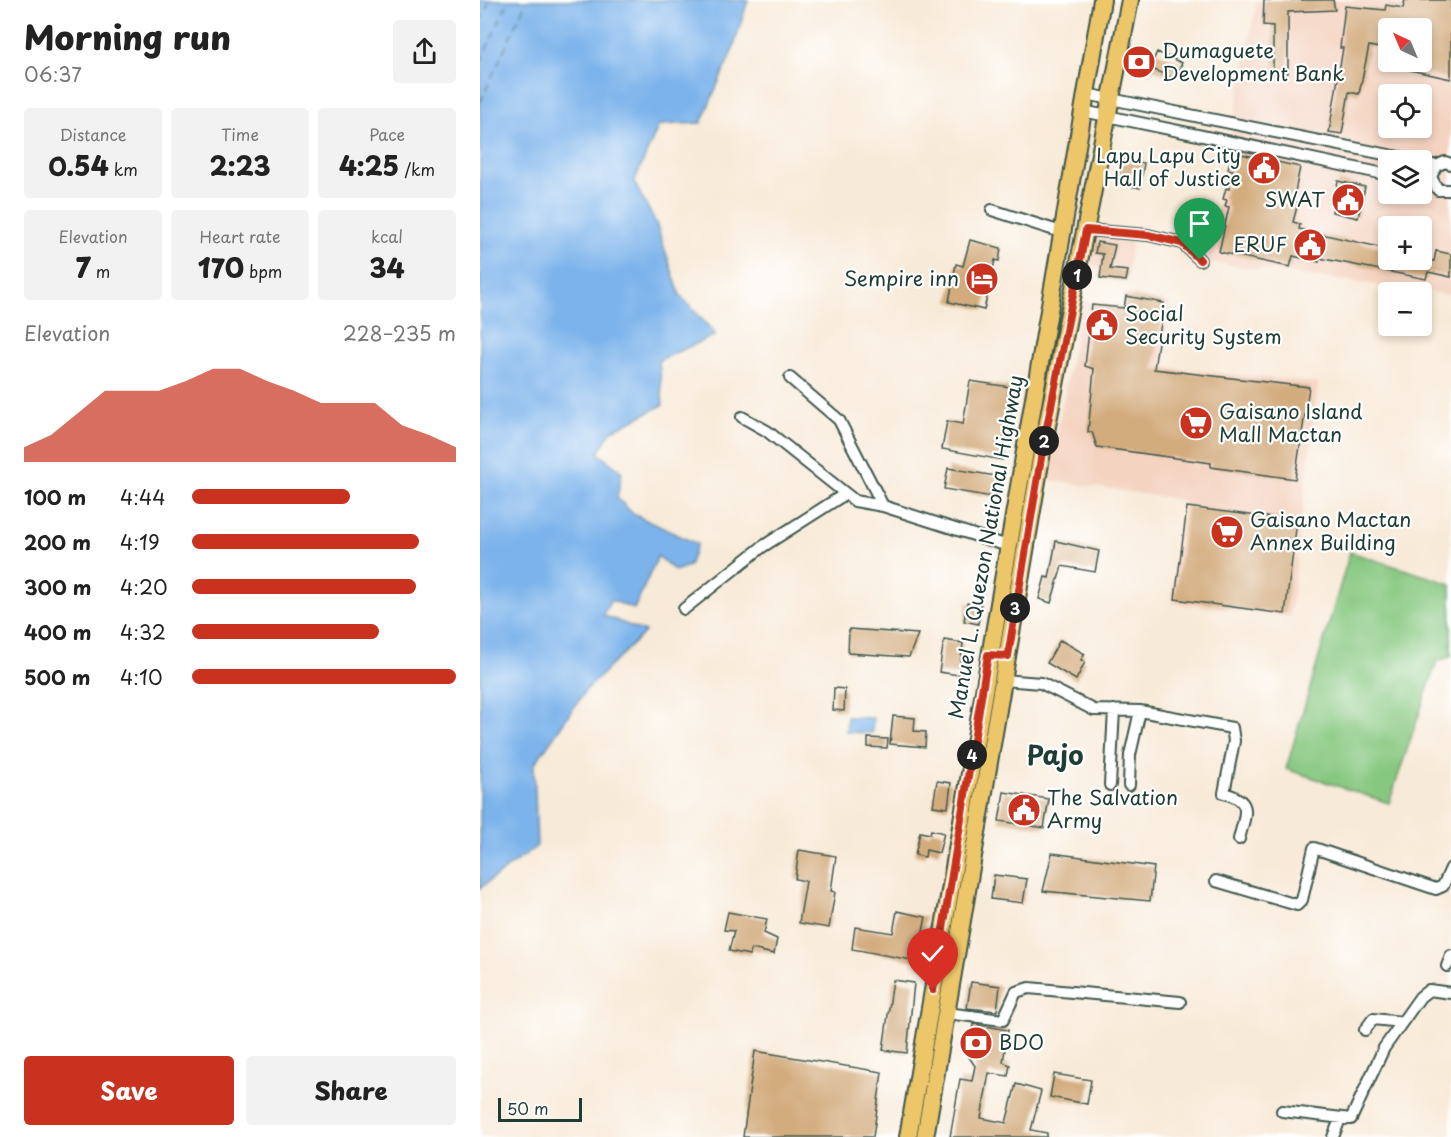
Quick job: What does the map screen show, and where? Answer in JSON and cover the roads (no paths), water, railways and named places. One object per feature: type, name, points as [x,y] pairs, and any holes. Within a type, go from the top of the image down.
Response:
[{"type":"main road","name":"Manuel L. Quezon National Highway","points":[[908,1137],[988,655],[1102,0]]},
{"type":"main road","name":"Manuel L. Quezon National Highway","points":[[925,1137],[1042,452],[1130,0]]},
{"type":"main road","points":[[988,655],[1008,656]]},
{"type":"main road","points":[[900,1137],[949,845],[958,839]]},
{"type":"street","points":[[1086,94],[1378,153]]},
{"type":"street","points":[[1083,111],[1378,172]]},
{"type":"street","points":[[1306,156],[1308,138]]},
{"type":"street","points":[[1432,171],[1436,166],[1445,162],[1451,164]]},
{"type":"street","points":[[1432,165],[1436,166]]},
{"type":"street","points":[[1432,186],[1438,190],[1451,190]]},
{"type":"street","points":[[992,210],[1061,232]]},
{"type":"street","points":[[1086,230],[1148,235],[1182,243],[1200,260]]},
{"type":"street","points":[[790,378],[839,420],[883,506]]},
{"type":"street","points":[[742,417],[766,431],[855,501],[883,506],[1008,546]]},
{"type":"street","points":[[684,609],[762,547],[845,494]]},
{"type":"street","points":[[1004,680],[1041,683],[1086,708],[1140,711],[1232,728],[1234,741],[1224,793],[1239,797],[1246,809],[1239,839]]},
{"type":"street","points":[[1110,785],[1114,710]]},
{"type":"street","points":[[1129,785],[1130,755],[1140,711]]},
{"type":"street","points":[[1216,881],[1297,905],[1302,900],[1314,848],[1436,889],[1443,886],[1451,868]]},
{"type":"street","points":[[946,1012],[1003,1020],[1016,992],[1029,988],[1180,1002]]},
{"type":"street","points":[[1282,1111],[1340,1119],[1352,1118],[1378,1057],[1424,992],[1429,990],[1451,993]]},
{"type":"street","points":[[1365,1030],[1373,1019],[1402,1022]]},
{"type":"street","points":[[1333,1137],[1340,1119]]},
{"type":"water","points":[[480,0],[748,0],[733,49],[701,123],[659,125],[634,182],[656,223],[680,295],[716,335],[659,360],[663,405],[611,431],[598,453],[622,472],[617,498],[633,514],[697,544],[689,566],[675,571],[658,556],[634,609],[611,600],[603,615],[645,632],[586,690],[534,765],[537,846],[480,888]]},
{"type":"water","points":[[847,717],[873,718],[872,733],[846,732]]},
{"type":"place","name":"Dumaguete Development Bank","points":[[1139,62]]},
{"type":"place","name":"Lapu Lapu City Hall of Justice","points":[[1264,168]]},
{"type":"place","name":"SWAT","points":[[1348,200]]},
{"type":"place","name":"ERUF","points":[[1310,245]]},
{"type":"place","name":"Sempire inn","points":[[982,279]]},
{"type":"place","name":"Social Security System","points":[[1102,325]]},
{"type":"place","name":"Gaisano Island Mall Mactan","points":[[1196,423]]},
{"type":"place","name":"Gaisano Mactan Annex Building","points":[[1227,532]]},
{"type":"place","name":"The Salvation Army","points":[[1024,810]]},
{"type":"place","name":"BDO","points":[[976,1043]]},
{"type":"district","name":"Pajo","points":[[1055,756]]}]
